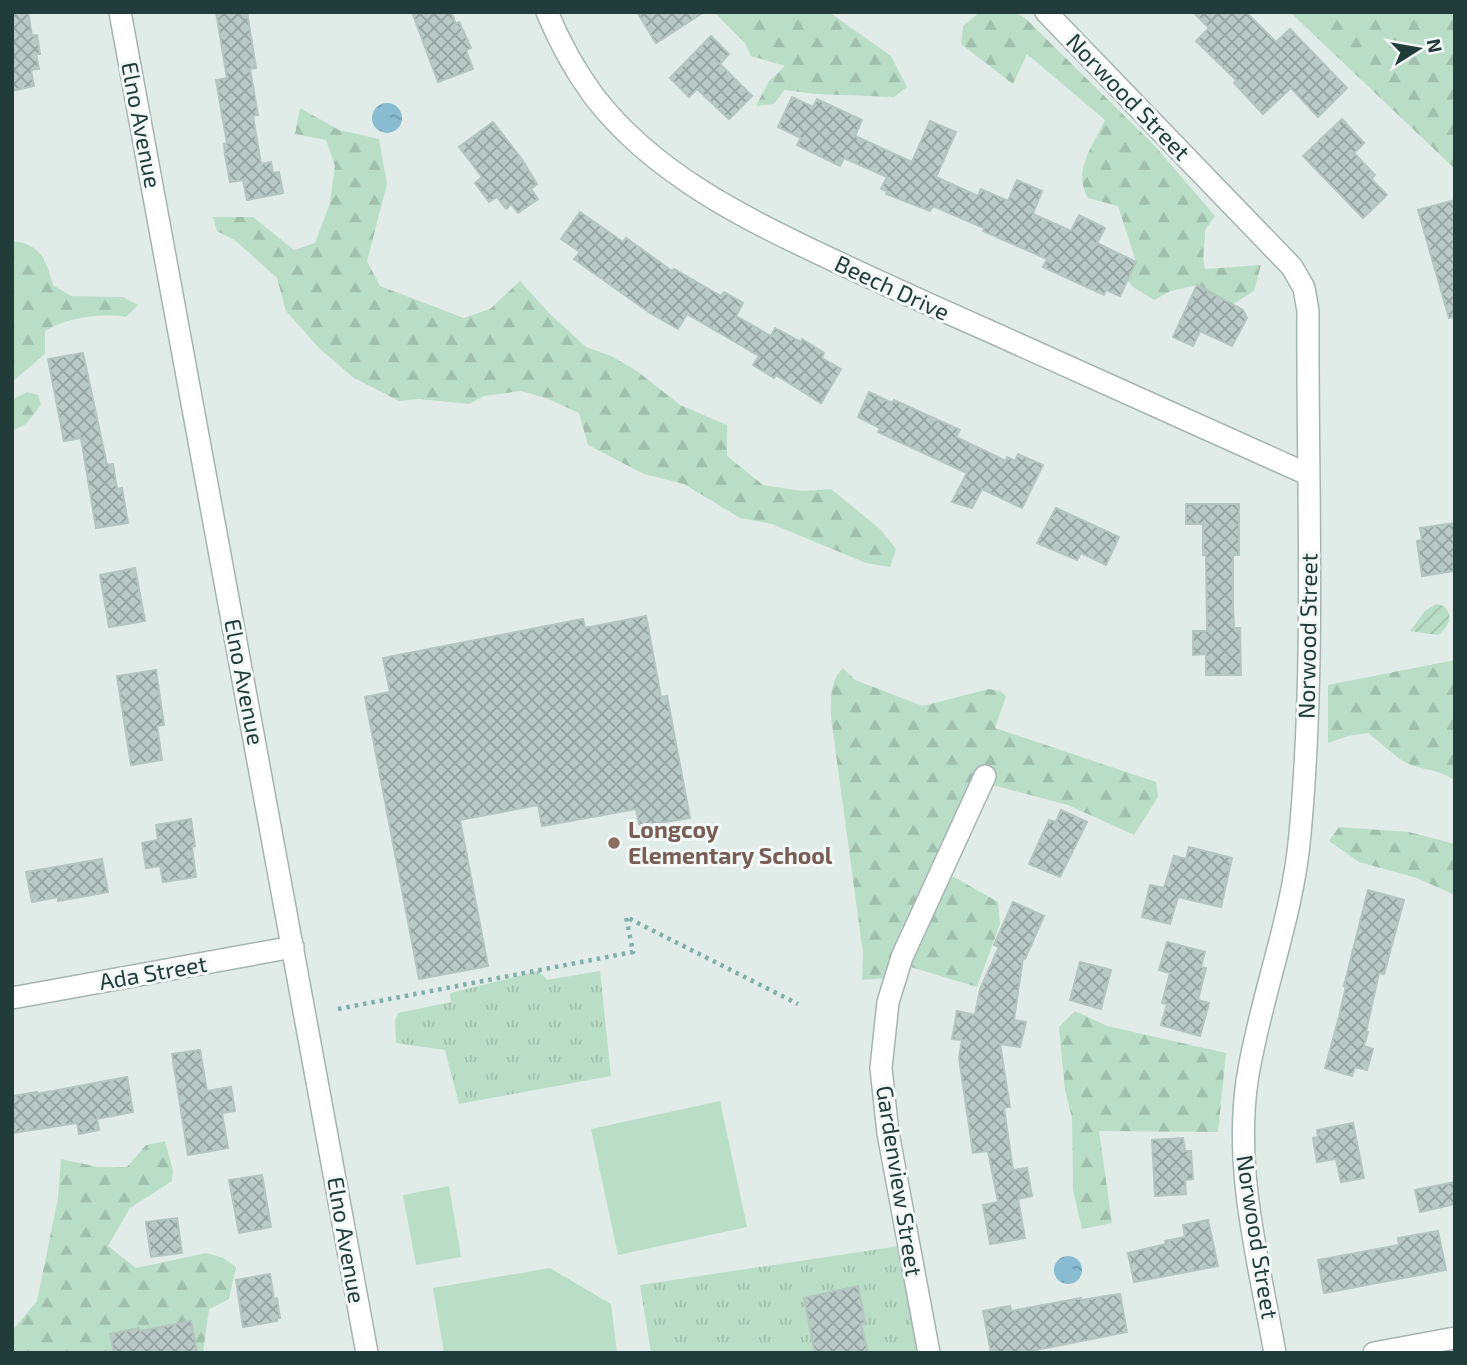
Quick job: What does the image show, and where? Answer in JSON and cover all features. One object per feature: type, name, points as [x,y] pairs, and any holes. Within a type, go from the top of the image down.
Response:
[{"type":"street","name":"Elno Avenue","points":[[120,12],[367,1353]]},
{"type":"street","name":"Beech Drive","points":[[547,12],[561,47],[593,96],[630,135],[672,170],[722,204],[784,238],[900,292],[1307,474]]},
{"type":"street","name":"Norwood Street","points":[[1046,12],[1292,267],[1304,288],[1308,311],[1309,652],[1300,834],[1295,878],[1252,1057],[1242,1137],[1247,1195],[1275,1353]]},
{"type":"street","name":"Gardenview Street","points":[[929,1353],[888,1133],[881,1068],[888,1002],[902,957],[985,776]]},
{"type":"street","name":"Ada Street","points":[[12,998],[293,947]]},
{"type":"street","points":[[1374,1353],[1455,1338]]},
{"type":"path","points":[[338,1010],[633,952],[626,917],[798,1004]]},
{"type":"green space","points":[[714,12],[829,12],[891,56],[907,87],[894,97],[784,90],[774,104],[756,106],[769,81],[785,66],[751,56],[745,43]]},
{"type":"green space","points":[[980,12],[1014,12],[1025,18],[1154,145],[1215,216],[1205,230],[1205,269],[1261,265],[1254,291],[1233,304],[1197,285],[1171,291],[1154,300],[1133,287],[1127,280],[1136,262],[1118,206],[1088,198],[1082,178],[1086,159],[1105,120],[1027,54],[1013,84],[961,44],[963,26]]},
{"type":"green space","points":[[1290,12],[1452,12],[1455,17],[1455,169]]},
{"type":"green space","points":[[300,108],[339,130],[379,139],[387,184],[367,261],[380,286],[464,318],[490,309],[520,281],[549,313],[586,347],[611,356],[637,371],[680,405],[727,425],[727,456],[763,485],[802,491],[831,489],[880,529],[896,549],[890,567],[866,563],[772,524],[740,518],[684,484],[644,474],[588,445],[579,413],[546,398],[521,391],[484,396],[469,404],[419,399],[399,401],[354,378],[319,348],[286,311],[277,278],[236,241],[217,231],[213,217],[253,217],[294,250],[315,243],[330,203],[335,166],[326,140],[295,134]]},
{"type":"green space","points":[[12,241],[36,250],[45,261],[53,285],[71,296],[123,297],[138,305],[126,317],[84,317],[45,331],[45,354],[12,382]]},
{"type":"green space","points":[[27,392],[38,395],[41,405],[26,424],[12,431],[12,400]]},
{"type":"green space","points":[[1436,604],[1444,606],[1449,614],[1449,621],[1442,632],[1438,635],[1410,631],[1425,611]]},
{"type":"green space","points":[[1455,660],[1455,781],[1444,774],[1403,761],[1368,733],[1328,743],[1328,685]]},
{"type":"green space","points":[[843,668],[855,680],[923,706],[989,689],[1000,691],[1006,696],[995,728],[1156,782],[1158,797],[1134,835],[1068,805],[977,781],[924,892],[954,877],[998,902],[1000,924],[977,987],[894,962],[887,978],[862,980],[863,953],[831,717],[833,684]]},
{"type":"green space","points":[[1339,827],[1409,832],[1455,844],[1455,895],[1417,878],[1359,862],[1329,841]]},
{"type":"green space","points":[[539,971],[547,980],[600,971],[611,1076],[459,1104],[445,1050],[396,1043],[395,1021],[398,1013],[451,1002],[450,993]]},
{"type":"green space","points":[[1075,1011],[1107,1026],[1226,1053],[1218,1132],[1099,1131],[1112,1223],[1082,1229],[1073,1190],[1072,1118],[1065,1090],[1059,1027]]},
{"type":"green space","points":[[720,1101],[747,1227],[618,1255],[591,1129]]},
{"type":"green space","points":[[165,1141],[173,1171],[172,1181],[130,1208],[108,1246],[136,1268],[206,1253],[223,1258],[236,1267],[229,1299],[209,1309],[203,1353],[12,1353],[12,1331],[37,1301],[58,1198],[61,1159],[98,1167],[127,1167],[146,1145]]},
{"type":"green space","points":[[449,1186],[461,1257],[416,1265],[403,1195]]},
{"type":"green space","points":[[899,1246],[919,1353],[651,1353],[640,1285]]},
{"type":"green space","points":[[550,1268],[611,1304],[617,1353],[444,1353],[433,1288]]},
{"type":"water","points":[[387,103],[398,107],[402,118],[398,129],[387,133],[376,129],[372,118],[376,107]]},
{"type":"water","points":[[1068,1256],[1078,1260],[1082,1270],[1078,1280],[1068,1284],[1058,1280],[1054,1270],[1058,1260]]},
{"type":"building","points":[[12,12],[28,12],[32,36],[37,35],[40,54],[36,54],[39,69],[31,70],[34,86],[12,91]]},
{"type":"building","points":[[216,12],[247,12],[256,68],[250,69],[258,115],[253,116],[261,164],[271,162],[273,173],[279,172],[283,193],[247,200],[243,180],[230,182],[224,144],[227,143],[216,80],[227,78]]},
{"type":"building","points":[[412,12],[451,12],[456,24],[459,22],[471,48],[466,50],[473,69],[438,82]]},
{"type":"building","points":[[637,12],[704,12],[656,43]]},
{"type":"building","points":[[1193,12],[1246,12],[1276,42],[1290,29],[1347,88],[1318,117],[1291,88],[1263,114],[1234,83],[1236,80],[1196,41],[1209,28]]},
{"type":"building","points":[[711,36],[729,54],[720,64],[752,96],[729,119],[697,89],[689,97],[670,78]]},
{"type":"building","points":[[792,97],[813,107],[817,99],[862,120],[855,136],[912,162],[930,121],[956,132],[936,177],[978,196],[981,189],[1008,201],[1017,180],[1042,191],[1033,214],[1071,231],[1079,215],[1105,228],[1097,243],[1136,262],[1120,296],[1106,290],[1104,295],[1043,267],[1047,259],[983,231],[984,228],[933,206],[930,211],[886,194],[887,191],[881,189],[887,177],[844,158],[840,166],[797,145],[801,138],[778,127]]},
{"type":"building","points":[[1342,119],[1364,143],[1354,153],[1375,175],[1371,179],[1387,195],[1363,218],[1303,156]]},
{"type":"building","points":[[493,122],[537,184],[531,189],[538,199],[518,213],[511,204],[506,209],[497,197],[489,202],[475,183],[482,177],[459,147]]},
{"type":"building","points":[[1455,200],[1455,317],[1449,318],[1418,210]]},
{"type":"building","points":[[580,212],[623,242],[626,238],[672,271],[674,269],[721,296],[724,292],[743,303],[736,316],[771,336],[775,328],[801,342],[802,339],[824,353],[822,358],[841,369],[821,403],[776,375],[774,378],[753,365],[759,356],[687,314],[678,329],[650,313],[574,259],[580,252],[561,239]]},
{"type":"building","points":[[1197,285],[1243,310],[1247,318],[1232,346],[1200,331],[1193,346],[1173,337]]},
{"type":"building","points":[[83,353],[107,465],[113,464],[117,489],[122,488],[128,523],[96,528],[81,438],[64,441],[48,359]]},
{"type":"building","points":[[869,392],[892,403],[894,400],[960,430],[956,437],[1006,461],[1007,457],[1015,461],[1018,454],[1043,465],[1022,508],[982,489],[972,508],[952,502],[967,473],[878,432],[880,428],[858,417]]},
{"type":"building","points":[[1186,504],[1239,504],[1239,555],[1233,555],[1233,606],[1234,628],[1240,628],[1241,675],[1206,675],[1206,654],[1193,655],[1193,631],[1207,631],[1206,555],[1203,555],[1203,524],[1186,524]]},
{"type":"building","points":[[1056,508],[1119,537],[1106,565],[1081,553],[1077,560],[1037,543]]},
{"type":"building","points":[[1455,523],[1455,571],[1422,576],[1417,541],[1422,540],[1420,528]]},
{"type":"building","points":[[135,568],[145,621],[109,627],[100,575]]},
{"type":"building","name":"Longcoy Elementary School","points":[[646,616],[661,697],[667,696],[690,818],[641,826],[636,809],[542,826],[538,805],[460,820],[488,966],[419,979],[365,697],[390,692],[383,658],[583,619],[585,628]]},
{"type":"building","points":[[156,670],[164,725],[157,726],[162,760],[131,765],[117,676]]},
{"type":"building","points":[[1061,810],[1087,822],[1060,877],[1029,864],[1049,820],[1056,822]]},
{"type":"building","points":[[191,819],[196,877],[163,882],[160,866],[146,868],[142,843],[158,840],[156,825]]},
{"type":"building","points":[[1189,847],[1232,858],[1221,907],[1178,897],[1170,924],[1142,917],[1150,885],[1164,888],[1174,856],[1186,859]]},
{"type":"building","points":[[102,859],[108,892],[58,901],[58,897],[32,902],[26,872]]},
{"type":"building","points":[[1368,890],[1404,900],[1384,974],[1379,973],[1366,1032],[1364,1046],[1373,1049],[1367,1070],[1355,1067],[1352,1076],[1325,1068]]},
{"type":"building","points":[[1013,902],[1044,916],[1025,959],[1023,958],[1014,1020],[1026,1022],[1020,1047],[1000,1044],[1010,1107],[1004,1108],[1013,1170],[1027,1168],[1032,1196],[1018,1199],[1025,1238],[990,1244],[983,1205],[998,1202],[988,1151],[973,1153],[959,1058],[962,1040],[952,1039],[957,1011],[975,1015],[980,989],[999,947],[994,945]]},
{"type":"building","points":[[1167,942],[1205,952],[1201,967],[1206,968],[1198,1000],[1209,1003],[1200,1036],[1161,1025],[1167,1004],[1162,1003],[1170,973],[1159,970]]},
{"type":"building","points":[[1080,962],[1111,970],[1101,1009],[1070,1000]]},
{"type":"building","points":[[200,1050],[207,1091],[231,1087],[235,1111],[222,1113],[228,1148],[188,1155],[172,1054]]},
{"type":"building","points":[[127,1077],[133,1112],[97,1119],[99,1130],[79,1134],[77,1123],[12,1133],[12,1096],[37,1094]]},
{"type":"building","points":[[1353,1123],[1364,1178],[1341,1182],[1336,1159],[1317,1162],[1313,1138],[1318,1137],[1317,1130]]},
{"type":"building","points":[[1183,1138],[1185,1151],[1191,1151],[1193,1179],[1185,1180],[1186,1194],[1155,1196],[1152,1140]]},
{"type":"building","points":[[262,1175],[271,1227],[239,1233],[229,1180]]},
{"type":"building","points":[[1455,1182],[1455,1204],[1420,1212],[1415,1190]]},
{"type":"building","points":[[177,1218],[182,1253],[151,1257],[146,1222]]},
{"type":"building","points":[[1208,1220],[1218,1266],[1134,1282],[1128,1253],[1185,1237],[1183,1225]]},
{"type":"building","points":[[1438,1231],[1446,1270],[1324,1293],[1318,1260],[1399,1245],[1398,1238]]},
{"type":"building","points":[[270,1274],[280,1318],[277,1318],[277,1321],[243,1327],[236,1280]]},
{"type":"building","points":[[858,1286],[865,1323],[861,1324],[868,1353],[815,1353],[804,1298]]},
{"type":"building","points":[[1120,1294],[1127,1332],[1021,1353],[991,1353],[983,1311],[1010,1306],[1011,1311]]},
{"type":"building","points":[[191,1321],[197,1353],[114,1353],[110,1334]]},
{"type":"place","name":"Longcoy Elementary School","points":[[614,843]]}]
